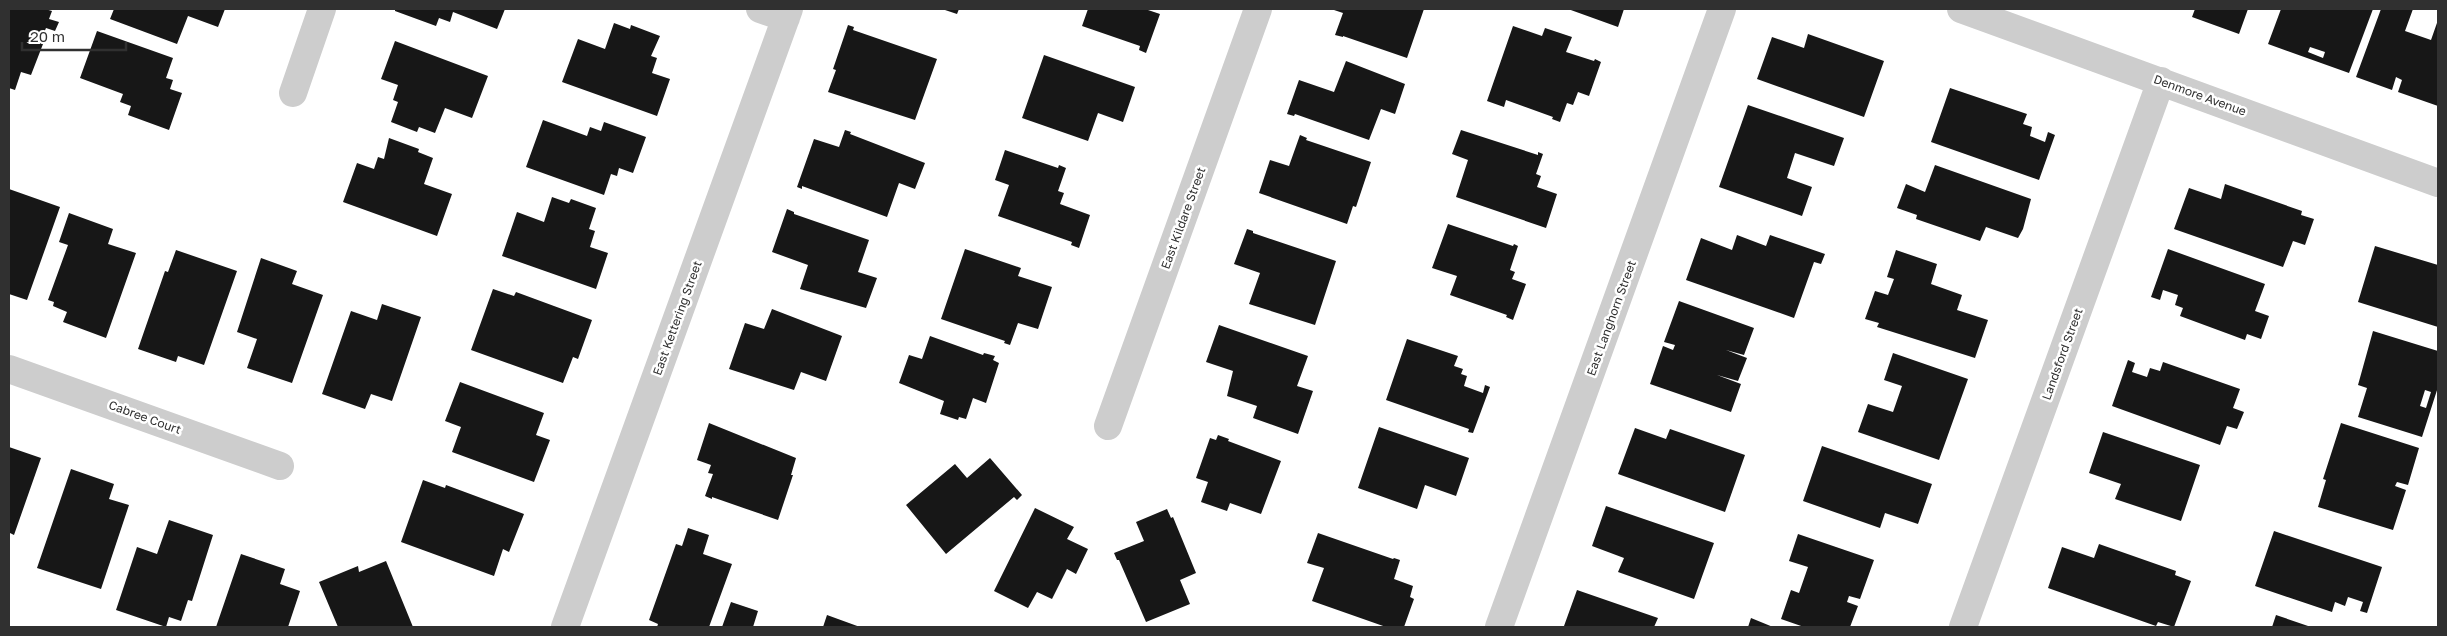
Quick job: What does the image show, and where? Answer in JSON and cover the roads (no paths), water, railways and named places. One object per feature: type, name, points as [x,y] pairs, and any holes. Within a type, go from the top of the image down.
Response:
[{"type":"street","points":[[293,93],[322,9]]},
{"type":"street","points":[[760,9],[788,14]]},
{"type":"street","name":"East Kildare Street","points":[[1108,426],[1258,9]]},
{"type":"street","name":"East Langhorn Street","points":[[1499,627],[1722,9]]},
{"type":"street","name":"Denmore Avenue","points":[[1961,9],[2438,183]]},
{"type":"street","name":"East Kettering Street","points":[[565,627],[788,14]]},
{"type":"street","name":"Landsford Street","points":[[1963,627],[2161,81]]},
{"type":"street","name":"Cabree Court","points":[[9,369],[280,466]]}]
